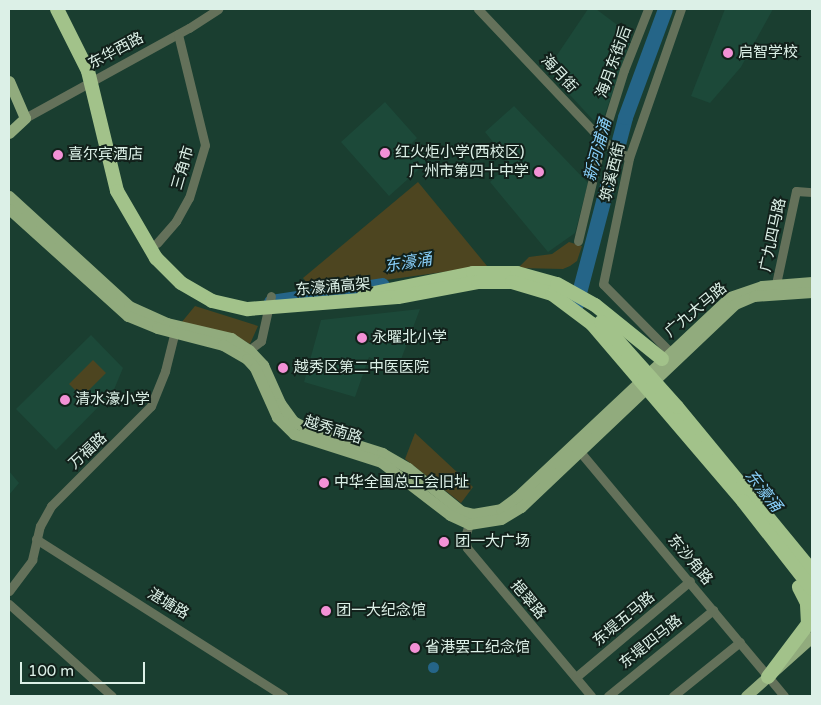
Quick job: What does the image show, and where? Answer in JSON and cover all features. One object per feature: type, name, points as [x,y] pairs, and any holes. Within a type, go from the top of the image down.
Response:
[{"type":"highway","name":"东濠涌高架","points":[[57,9],[89,71],[106,154],[119,195],[165,267],[192,290],[225,304],[259,309],[409,295],[463,282],[500,280],[532,286],[568,300],[587,311],[624,345],[726,464],[812,571]]},
{"type":"highway","name":"东濠涌高架","points":[[57,9],[88,71],[108,164],[123,205],[159,262],[192,291],[223,305],[260,310],[398,298],[466,283],[512,282],[546,291],[575,308],[639,389],[806,588],[808,624],[768,677]]},
{"type":"highway","points":[[320,304],[460,275],[517,273],[550,281],[583,297],[666,359]]},
{"type":"main road","points":[[9,81],[25,118]]},
{"type":"main road","points":[[9,96],[25,118]]},
{"type":"main road","points":[[9,126],[25,118]]},
{"type":"main road","points":[[9,133],[25,118]]},
{"type":"main road","name":"越秀南路","points":[[9,196],[129,306],[176,329],[220,334],[249,350],[263,365],[280,403],[293,421],[318,433],[382,453],[408,468],[471,519]]},
{"type":"main road","name":"越秀南路","points":[[9,209],[128,316],[176,329],[223,346],[247,359],[259,376],[277,417],[294,434],[381,462],[450,515],[471,519]]},
{"type":"main road","name":"广九大马路","points":[[666,359],[730,297],[751,288],[776,284],[812,282]]},
{"type":"main road","name":"广九大马路","points":[[666,359],[744,300],[768,295],[812,292]]},
{"type":"main road","points":[[471,519],[490,513],[508,504],[576,447],[639,389],[666,359]]},
{"type":"main road","points":[[746,696],[811,637]]},
{"type":"street","name":"东华西路","points":[[25,118],[79,86],[178,34],[218,9]]},
{"type":"street","name":"海月街","points":[[478,9],[605,142],[626,156]]},
{"type":"street","name":"海月东街后","points":[[578,241],[624,70],[648,9]]},
{"type":"street","name":"筑溪西街","points":[[666,359],[603,284],[626,156],[681,9]]},
{"type":"street","name":"三角市","points":[[157,243],[176,220],[189,198],[204,145],[178,34]]},
{"type":"street","name":"广九四马路","points":[[776,284],[796,191],[812,192]]},
{"type":"street","points":[[249,350],[260,341],[267,321],[271,296]]},
{"type":"street","name":"万福路","points":[[9,591],[32,560],[36,539],[51,506],[151,406],[176,329]]},
{"type":"street","name":"东沙角路","points":[[576,447],[690,581],[784,696]]},
{"type":"street","name":"挹翠路","points":[[471,519],[465,540],[467,548],[591,696]]},
{"type":"street","name":"湛塘路","points":[[36,539],[284,696]]},
{"type":"street","name":"东堤五马路","points":[[576,677],[690,581]]},
{"type":"street","points":[[9,604],[105,694]]},
{"type":"street","name":"东堤四马路","points":[[608,696],[713,610]]},
{"type":"street","points":[[673,696],[740,642]]},
{"type":"shaded area","points":[[588,9],[596,9],[632,36],[603,120],[593,120],[547,70]]},
{"type":"shaded area","name":"启智学校","points":[[725,9],[773,9],[741,67],[710,103],[691,96]]},
{"type":"shaded area","name":"红火炬小学(西校区)","points":[[385,102],[417,138],[411,144],[427,162],[389,196],[341,142]]},
{"type":"shaded area","name":"广州市第四十中学","points":[[514,106],[588,183],[575,233],[548,252],[490,182],[510,163],[485,132]]},
{"type":"shaded area","points":[[418,182],[487,266],[313,290],[303,278]]},
{"type":"shaded area","points":[[569,242],[582,246],[577,261],[570,266],[563,269],[518,268],[529,257],[552,254]]},
{"type":"shaded area","points":[[195,306],[258,326],[250,344],[230,333],[181,323]]},
{"type":"shaded area","name":"永曜北小学","points":[[420,309],[397,370],[369,357],[355,397],[304,382],[321,320]]},
{"type":"shaded area","name":"清水濠小学","points":[[91,335],[123,368],[113,392],[56,450],[16,409]]},
{"type":"shaded area","points":[[93,360],[106,373],[82,397],[69,384]]},
{"type":"shaded area","points":[[415,433],[473,487],[461,503],[405,459]]},
{"type":"shaded area","points":[[9,471],[19,483],[9,495]]},
{"type":"water","points":[[433,661],[439,667],[433,673],[427,667]]},
{"type":"waterway","name":"新河浦涌","points":[[576,304],[625,117],[665,9]]},
{"type":"waterway","name":"东濠涌","points":[[271,302],[382,285]]},
{"type":"place","name":"启智学校","points":[[728,53]]},
{"type":"place","name":"红火炬小学(西校区)","points":[[385,153]]},
{"type":"place","name":"喜尔宾酒店","points":[[58,155]]},
{"type":"place","name":"广州市第四十中学","points":[[539,172]]},
{"type":"place","name":"永曜北小学","points":[[362,338]]},
{"type":"place","name":"越秀区第二中医医院","points":[[283,368]]},
{"type":"place","name":"清水濠小学","points":[[65,400]]},
{"type":"place","name":"中华全国总工会旧址","points":[[324,483]]},
{"type":"place","name":"团一大广场","points":[[444,542]]},
{"type":"place","name":"团一大纪念馆","points":[[326,611]]},
{"type":"place","name":"省港罢工纪念馆","points":[[415,648]]}]
